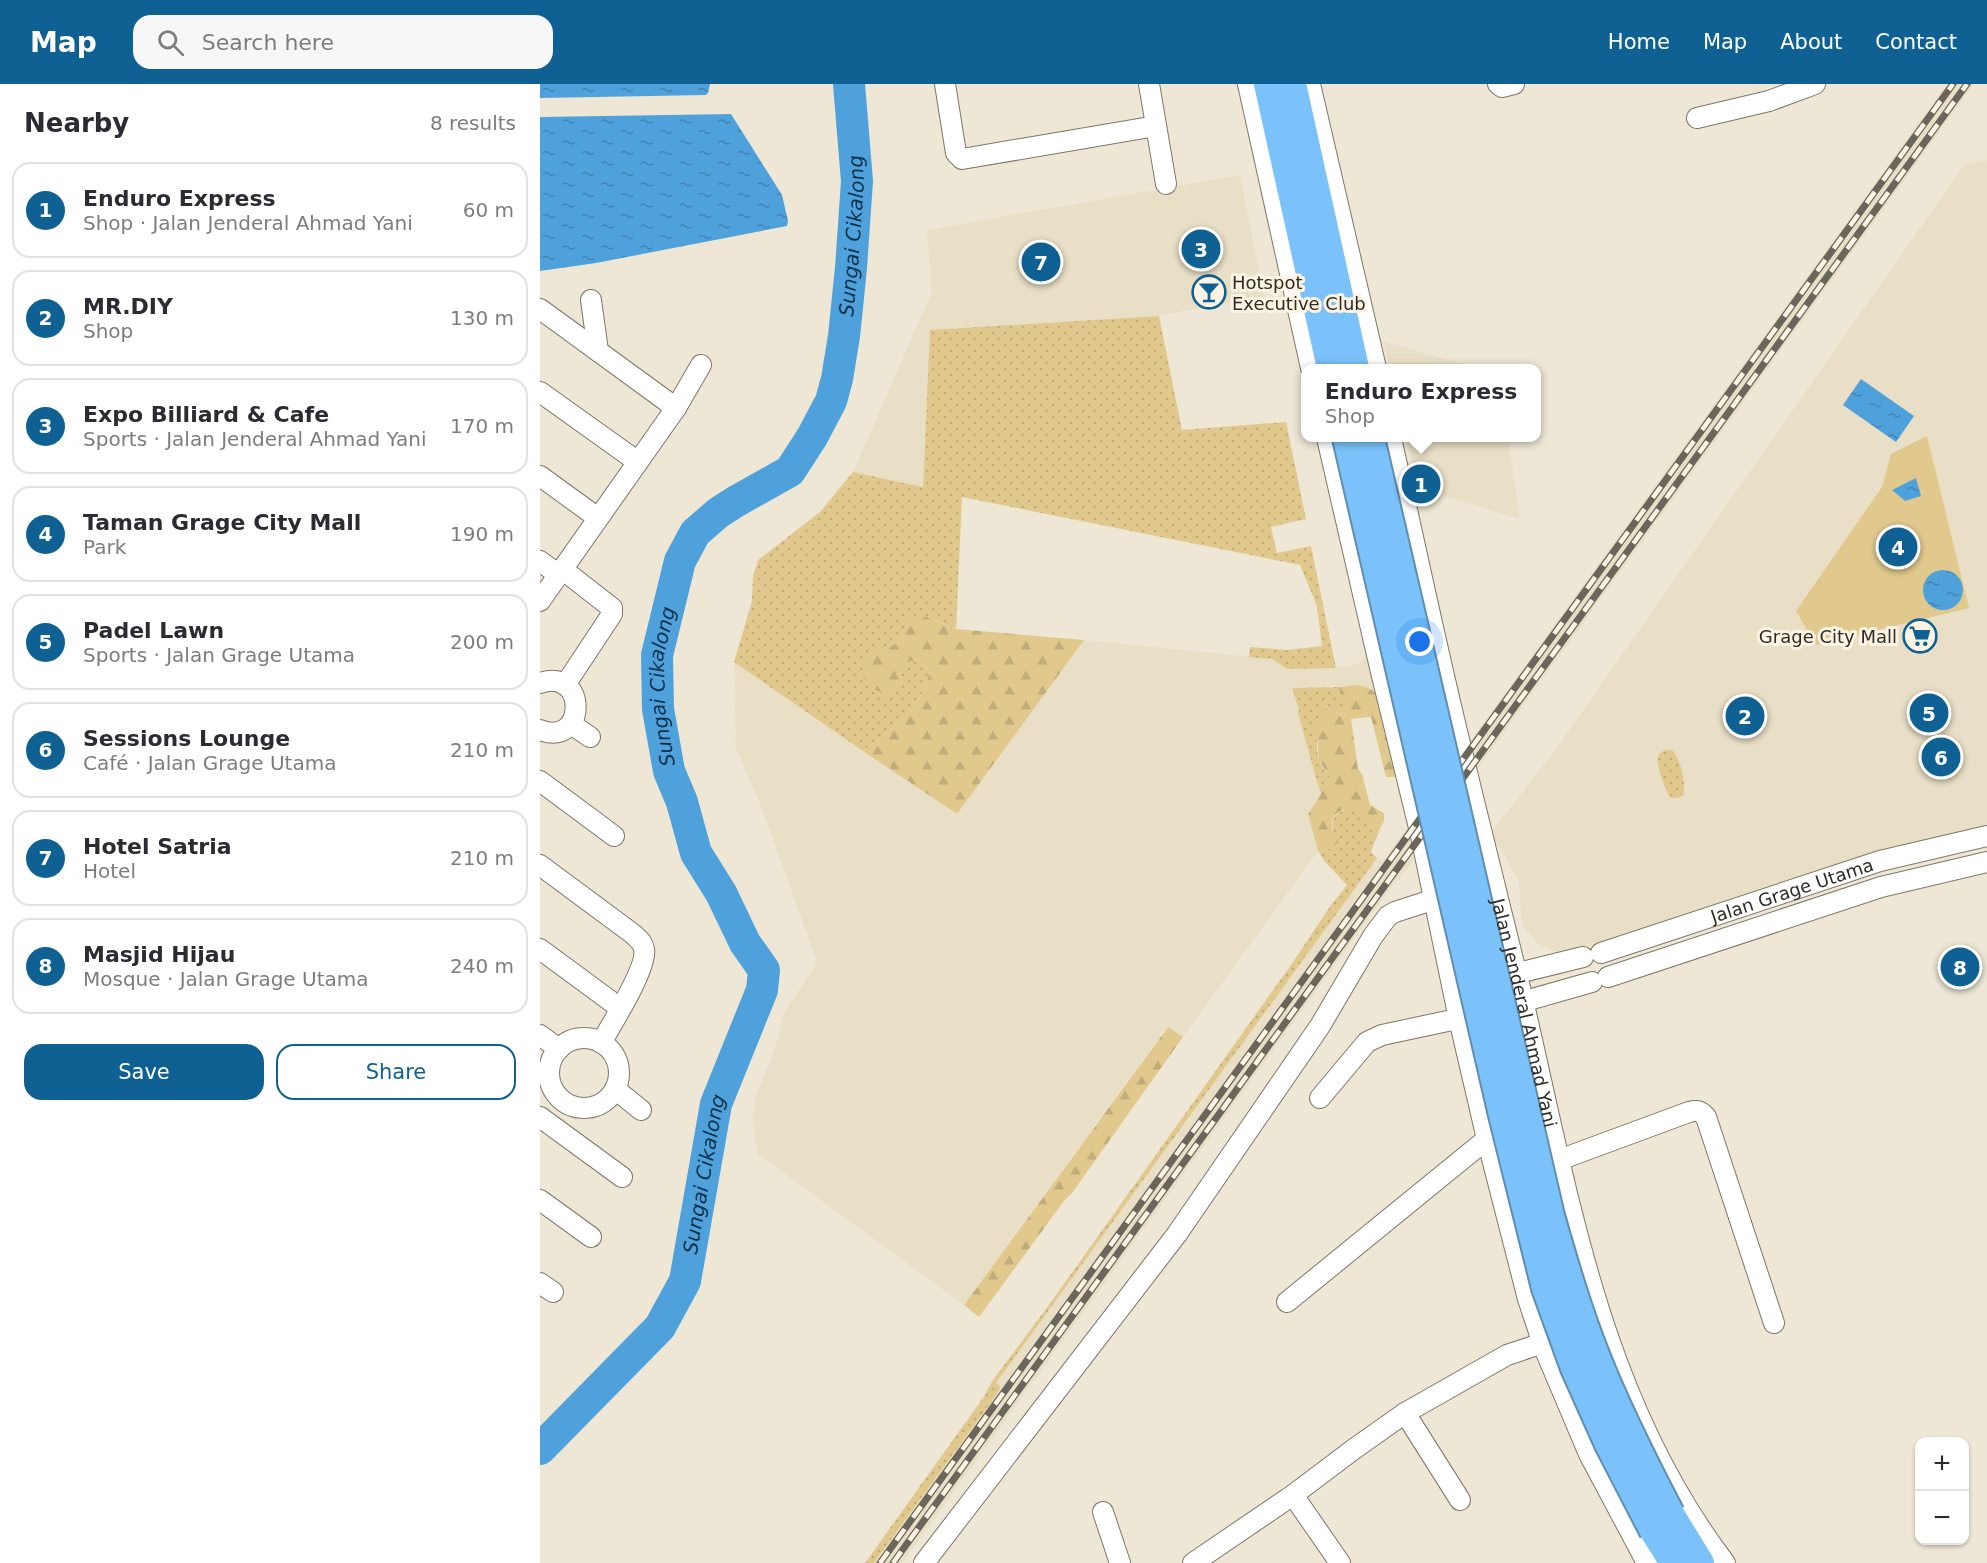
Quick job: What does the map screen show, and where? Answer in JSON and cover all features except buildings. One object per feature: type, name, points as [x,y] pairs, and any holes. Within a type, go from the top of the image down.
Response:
[{"type":"highway","points":[[1268,84],[1331,364]]},
{"type":"highway","points":[[1292,84],[1354,364]]},
{"type":"highway","points":[[1348,442],[1497,1093],[1546,1288],[1575,1368],[1609,1444],[1654,1531],[1674,1563]]},
{"type":"highway","name":"Jalan Jenderal Ahmad Yani","points":[[1371,442],[1539,1170],[1564,1267],[1597,1362],[1631,1438],[1700,1563]]},
{"type":"street","points":[[945,84],[956,153],[962,159],[1156,126]]},
{"type":"street","points":[[1149,84],[1166,184]]},
{"type":"street","points":[[1248,84],[1310,364]]},
{"type":"street","points":[[1310,84],[1375,364]]},
{"type":"street","points":[[1498,84],[1503,87],[1514,84]]},
{"type":"street","points":[[1697,118],[1766,93],[1815,84]]},
{"type":"street","points":[[591,300],[598,351]]},
{"type":"street","points":[[540,309],[598,351],[624,359],[676,408]]},
{"type":"street","points":[[540,601],[676,408],[701,365]]},
{"type":"street","points":[[540,392],[638,462]]},
{"type":"street","points":[[1328,442],[1435,899],[1459,1019],[1520,1266],[1543,1343],[1589,1454],[1647,1563]]},
{"type":"street","name":"Jalan Jenderal Ahmad Yani","points":[[1392,442],[1463,759],[1596,1306],[1618,1369],[1640,1420],[1685,1505],[1706,1539],[1725,1563]]},
{"type":"street","points":[[540,476],[598,518]]},
{"type":"street","points":[[540,561],[612,608],[612,614],[565,685]]},
{"type":"street","points":[[1370,626],[1379,641],[1391,647],[1409,645],[1419,642],[1427,633],[1432,623],[1431,612]]},
{"type":"street","points":[[540,683],[553,681],[565,685],[572,692],[577,705],[571,724],[559,732],[549,733],[540,730]]},
{"type":"street","points":[[571,724],[590,738]]},
{"type":"street","points":[[540,781],[614,836]]},
{"type":"street","name":"Jalan Grage Utama","points":[[1454,989],[1599,953],[1880,861],[1987,836]]},
{"type":"street","name":"Jalan Grage Utama","points":[[1320,1098],[1368,1042],[1382,1035],[1459,1019],[1523,1002],[1779,922],[1881,887],[1987,862]]},
{"type":"street","points":[[540,865],[640,940],[644,948],[644,965],[601,1043]]},
{"type":"street","points":[[1771,897],[1779,922]]},
{"type":"street","points":[[924,1563],[1177,1234],[1320,1026],[1388,916],[1435,899]]},
{"type":"street","points":[[540,949],[620,1008]]},
{"type":"street","points":[[1599,953],[1607,977]]},
{"type":"street","points":[[540,1035],[559,1049]]},
{"type":"street","points":[[589,1039],[601,1043],[612,1052],[618,1065],[618,1079],[615,1089],[603,1102],[591,1108],[576,1107],[564,1101],[555,1092],[550,1079],[552,1060],[559,1049],[576,1040],[589,1039]]},
{"type":"street","points":[[615,1089],[641,1110]]},
{"type":"street","points":[[564,1101],[543,1124],[622,1177]]},
{"type":"street","points":[[1559,1160],[1689,1112],[1697,1110],[1702,1112],[1706,1117],[1774,1323]]},
{"type":"street","points":[[1287,1302],[1487,1139]]},
{"type":"street","points":[[540,1200],[591,1237]]},
{"type":"street","points":[[1193,1563],[1293,1495],[1405,1413],[1507,1355],[1543,1343]]},
{"type":"street","points":[[1405,1413],[1460,1500]]},
{"type":"street","points":[[1293,1495],[1340,1563]]},
{"type":"street","points":[[1103,1512],[1120,1563]]},
{"type":"shaded area","points":[[1947,84],[1974,84],[902,1563],[874,1563],[1001,1388],[996,1383],[1377,858],[1383,861]]},
{"type":"shaded area","points":[[1987,160],[1987,827],[1601,944],[1559,952],[1537,943],[1524,927],[1521,917],[1519,882],[1500,847],[1490,834],[1556,749],[1964,165]]},
{"type":"shaded area","points":[[1240,175],[1264,297],[1156,316],[930,330],[923,487],[853,472],[932,292],[927,230]]},
{"type":"shaded area","points":[[1383,341],[1462,364],[1389,364]]},
{"type":"shaded area","points":[[1407,442],[1509,442],[1520,519],[1418,488]]},
{"type":"shaded area","points":[[1084,640],[1272,659],[1287,669],[1351,666],[1359,663],[1369,650],[1380,699],[1355,685],[1292,689],[1321,794],[1308,814],[1318,851],[1183,1037],[1168,1027],[1163,1032],[964,1305],[758,1154],[753,1116],[756,1096],[774,1051],[785,1011],[815,966],[816,959],[761,806],[736,748],[734,662],[956,814]]},
{"type":"green space","points":[[1159,316],[1182,430],[1286,422],[1306,519],[1271,527],[1277,553],[1311,546],[1336,668],[1287,669],[1272,659],[1249,657],[1250,647],[1287,650],[1322,646],[1317,606],[1300,565],[962,497],[956,629],[928,617],[909,619],[896,643],[870,653],[896,686],[905,662],[920,660],[930,673],[910,712],[863,751],[734,662],[752,601],[753,576],[758,560],[820,512],[853,472],[923,487],[930,330]]},
{"type":"green space","points":[[1927,436],[1969,608],[1816,645],[1796,611],[1882,487],[1891,454]]},
{"type":"green space","points":[[927,617],[956,629],[1084,640],[957,814],[863,751],[910,712],[930,673],[920,660],[906,662],[896,686],[885,695],[867,685],[862,671],[870,653],[896,643],[909,619]]},
{"type":"green space","points":[[1355,685],[1370,689],[1380,699],[1398,777],[1386,777],[1371,717],[1351,719],[1358,769],[1362,774],[1370,805],[1384,813],[1384,820],[1377,836],[1365,814],[1353,810],[1341,811],[1335,816],[1332,824],[1338,842],[1332,848],[1318,851],[1308,814],[1321,794],[1318,785],[1327,783],[1330,776],[1319,761],[1317,735],[1312,734],[1312,727],[1323,710],[1331,709],[1344,715],[1339,687]]},
{"type":"green space","points":[[1339,687],[1345,715],[1326,709],[1323,710],[1319,721],[1318,754],[1321,764],[1330,776],[1327,783],[1318,785],[1292,688]]},
{"type":"green space","points":[[1665,750],[1672,750],[1682,771],[1684,790],[1683,795],[1678,798],[1671,798],[1660,772],[1658,757]]},
{"type":"green space","points":[[1351,808],[1367,816],[1377,836],[1371,852],[1377,858],[996,1383],[1001,1387],[992,1401],[874,1563],[865,1563],[1347,885],[1325,862],[1318,851],[1332,848],[1334,818],[1337,814]]},
{"type":"green space","points":[[1168,1027],[1183,1037],[1072,1193],[979,1317],[964,1305]]},
{"type":"water","points":[[540,84],[710,84],[706,95],[540,98]]},
{"type":"water","points":[[731,114],[782,195],[787,226],[596,263],[540,271],[540,117]]},
{"type":"water","points":[[1861,379],[1914,416],[1896,442],[1843,405]]},
{"type":"water","points":[[1916,478],[1921,496],[1905,501],[1892,490]]},
{"type":"water","points":[[1943,570],[1951,571],[1957,576],[1962,582],[1962,598],[1957,604],[1951,609],[1943,610],[1935,609],[1929,604],[1924,598],[1923,590],[1924,582],[1929,576],[1935,571]]},
{"type":"waterway","name":"Sungai Cikalong","points":[[540,1449],[660,1327],[685,1281],[716,1104],[762,990],[764,970],[745,943],[721,893],[696,853],[682,802],[669,771],[658,709],[657,655],[680,561],[695,533],[718,513],[790,471],[831,401],[844,336],[857,181],[849,84]]},
{"type":"railway","points":[[880,1563],[1953,84]]},
{"type":"railway","points":[[893,1563],[1967,84]]},
{"type":"place","name":"Expo Billiard & Cafe","points":[[1201,249]]},
{"type":"place","name":"Hotel Satria","points":[[1041,262]]},
{"type":"place","name":"Hotspot Executive Club","points":[[1209,292]]},
{"type":"place","name":"Enduro Express","points":[[1421,484]]},
{"type":"place","name":"Taman Grage City Mall","points":[[1898,547]]},
{"type":"place","name":"Grage City Mall","points":[[1920,636]]},
{"type":"place","name":"Padel Lawn","points":[[1929,713]]},
{"type":"place","name":"MR.DIY","points":[[1745,716]]},
{"type":"place","name":"Sessions Lounge","points":[[1941,757]]},
{"type":"place","name":"Masjid Hijau","points":[[1960,967]]}]
